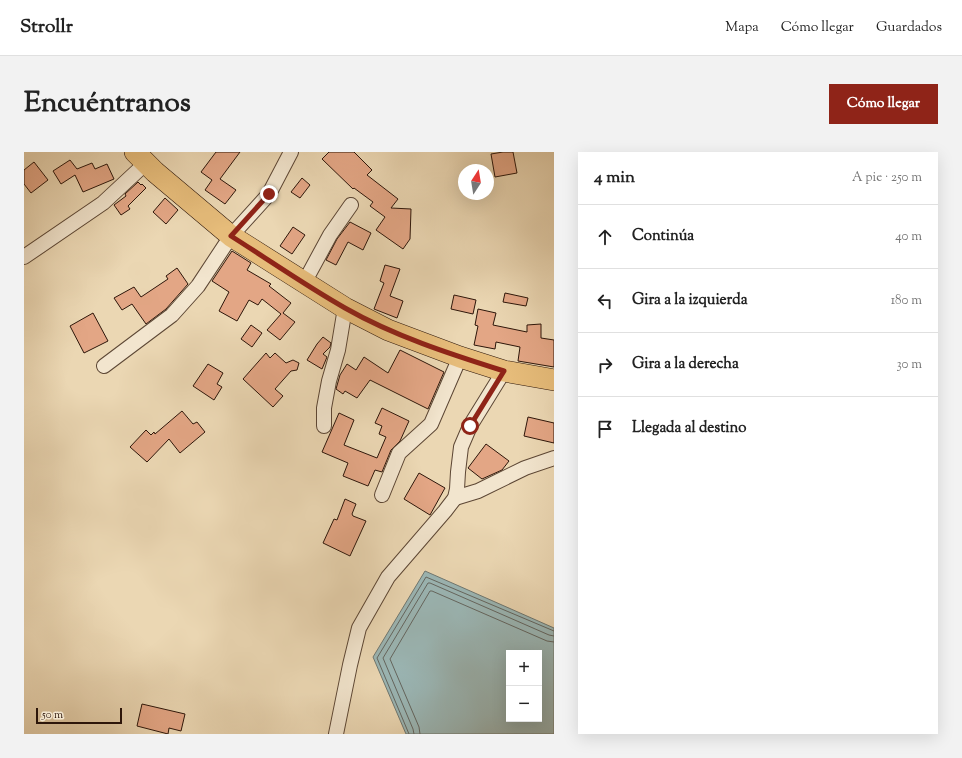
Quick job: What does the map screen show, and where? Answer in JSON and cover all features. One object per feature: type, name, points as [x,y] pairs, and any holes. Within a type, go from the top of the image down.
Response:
[{"type":"main road","points":[[140,158],[231,236],[345,308],[388,330],[460,357],[504,371],[554,380]]},
{"type":"street","points":[[104,366],[172,315],[198,286],[231,236],[269,194],[291,152]]},
{"type":"street","points":[[24,257],[104,202],[140,158]]},
{"type":"street","points":[[304,283],[330,234],[351,205]]},
{"type":"street","points":[[324,426],[324,408],[329,381],[338,350],[345,308]]},
{"type":"street","points":[[382,495],[399,453],[431,424],[460,357]]},
{"type":"street","points":[[336,734],[350,665],[360,628],[388,577],[446,511],[455,498],[461,448],[470,426],[504,371]]},
{"type":"street","points":[[455,498],[478,491],[525,468],[554,458]]},
{"type":"water","points":[[425,571],[554,628],[554,734],[406,734],[373,657]]},
{"type":"building","points":[[216,152],[240,152],[220,179],[236,190],[225,204],[205,190],[212,180],[201,172]]},
{"type":"building","points":[[329,152],[354,152],[372,170],[367,175],[398,199],[391,208],[411,209],[410,239],[403,249],[376,230],[385,217],[370,206],[373,202],[354,188],[353,189],[322,159]]},
{"type":"building","points":[[513,152],[517,173],[495,177],[494,164],[493,164],[491,154]]},
{"type":"building","points":[[70,160],[77,169],[92,163],[95,169],[107,164],[114,179],[83,192],[75,175],[61,184],[53,171]]},
{"type":"building","points":[[34,162],[48,180],[31,193],[24,184],[24,170]]},
{"type":"building","points":[[302,178],[310,185],[300,198],[291,192]]},
{"type":"building","points":[[138,182],[146,188],[128,206],[130,209],[121,215],[114,205],[126,196],[125,194]]},
{"type":"building","points":[[165,198],[178,210],[166,224],[153,212]]},
{"type":"building","points":[[350,222],[371,233],[363,250],[348,242],[336,265],[326,260],[337,239]]},
{"type":"building","points":[[293,227],[305,235],[292,254],[280,246]]},
{"type":"building","points":[[232,251],[251,263],[247,270],[271,284],[269,286],[291,303],[283,313],[295,322],[280,340],[267,330],[281,314],[262,299],[258,305],[249,300],[237,321],[219,311],[229,292],[212,281]]},
{"type":"building","points":[[385,265],[400,269],[390,296],[403,301],[397,318],[374,309],[384,283],[380,281]]},
{"type":"building","points":[[177,268],[188,284],[166,309],[146,324],[132,304],[122,310],[114,298],[134,287],[141,297],[168,279],[166,276]]},
{"type":"building","points":[[505,293],[528,298],[526,306],[503,302]]},
{"type":"building","points":[[454,295],[476,300],[473,314],[451,309]]},
{"type":"building","points":[[478,309],[496,313],[493,325],[527,332],[527,325],[541,324],[541,338],[554,340],[554,367],[518,361],[520,347],[496,342],[495,349],[474,345],[478,326],[475,325]]},
{"type":"building","points":[[93,313],[108,341],[84,353],[70,326]]},
{"type":"building","points":[[251,325],[262,333],[252,347],[241,339]]},
{"type":"building","points":[[323,337],[331,343],[330,347],[323,354],[327,357],[322,369],[307,360]]},
{"type":"building","points":[[400,350],[444,372],[428,409],[370,380],[357,398],[345,391],[343,394],[336,389],[340,375],[347,364],[356,370],[364,357],[388,373]]},
{"type":"building","points":[[266,353],[270,358],[275,353],[286,363],[293,360],[299,363],[297,370],[291,371],[275,389],[283,396],[273,407],[243,379]]},
{"type":"building","points":[[208,364],[223,373],[217,384],[222,387],[214,400],[193,386]]},
{"type":"building","points":[[382,408],[409,421],[400,441],[391,450],[382,472],[375,470],[368,486],[343,476],[348,463],[322,452],[339,413],[354,420],[344,445],[377,458],[386,437],[379,434],[382,426],[375,423]]},
{"type":"building","points":[[182,411],[193,424],[197,422],[205,432],[180,453],[169,439],[147,462],[130,447],[146,430],[151,435],[154,432],[155,434]]},
{"type":"building","points":[[528,417],[554,423],[554,443],[524,436]]},
{"type":"building","points":[[486,444],[509,461],[502,470],[482,479],[468,468]]},
{"type":"building","points":[[419,473],[445,488],[430,515],[404,499]]},
{"type":"building","points":[[345,499],[356,504],[352,514],[353,516],[366,521],[350,556],[323,543],[334,519],[337,520]]},
{"type":"building","points":[[142,704],[185,714],[181,731],[169,728],[168,734],[137,726]]},
{"type":"route","points":[[269,194],[231,236],[345,308],[388,330],[460,357],[504,371],[470,426]]}]
